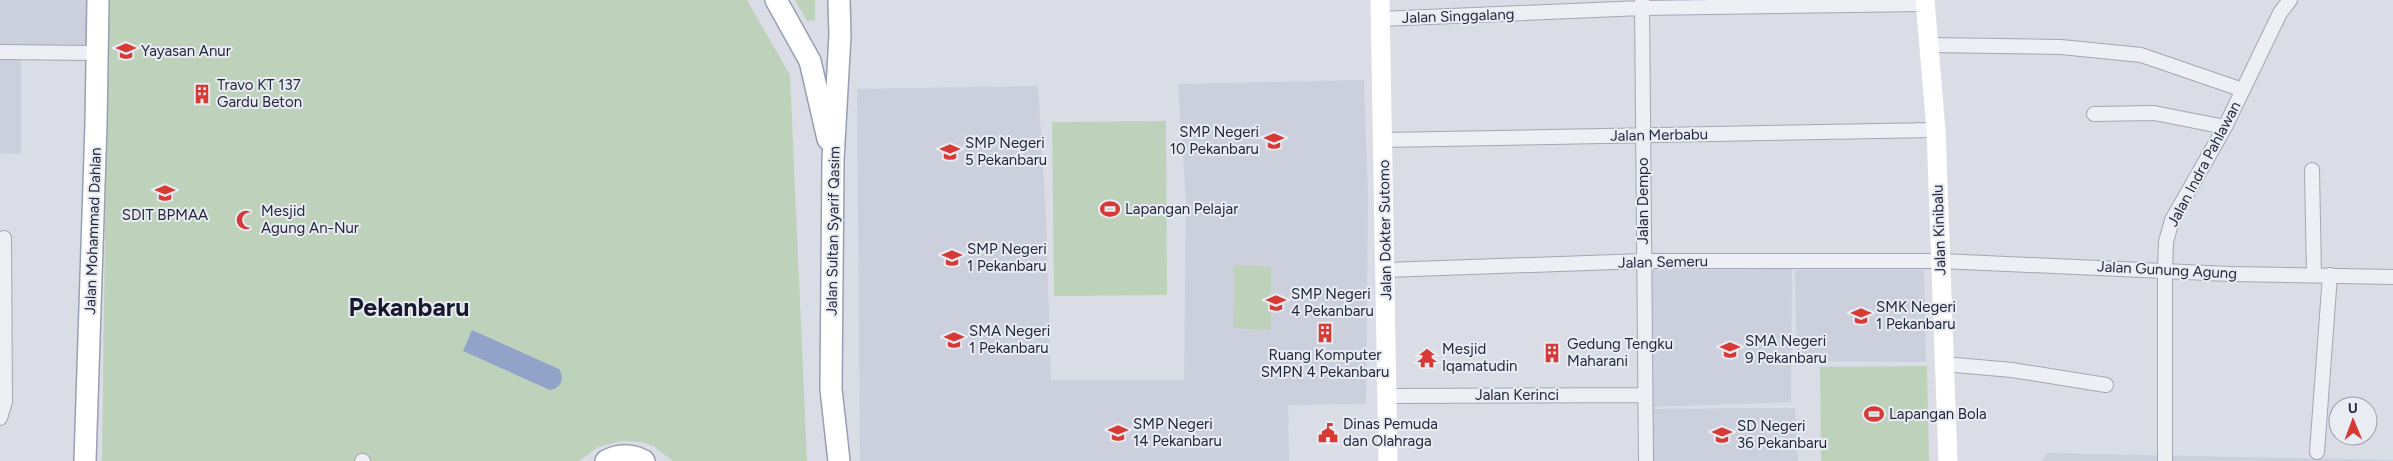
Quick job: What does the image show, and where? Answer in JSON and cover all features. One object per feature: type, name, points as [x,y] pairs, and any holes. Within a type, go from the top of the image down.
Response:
[{"type":"main road","name":"Jalan Mohammad Dahlan","points":[[85,461],[98,57],[98,0]]},
{"type":"main road","points":[[776,0],[810,61],[833,160]]},
{"type":"main road","name":"Jalan Sultan Syarif Qasim","points":[[839,0],[840,35],[833,160],[831,388],[839,461]]},
{"type":"main road","name":"Jalan Dokter Sutomo","points":[[1380,0],[1388,461]]},
{"type":"main road","name":"Jalan Kinibalu","points":[[1925,2],[1936,130],[1948,461]]},
{"type":"main road","points":[[606,461],[620,455],[628,455],[644,461]]},
{"type":"street","name":"Jalan Indra Pahlawan","points":[[2165,461],[2166,242],[2172,220],[2225,127],[2280,13],[2290,0]]},
{"type":"street","name":"Jalan Singgalang","points":[[1380,19],[1642,4],[1925,2]]},
{"type":"street","name":"Jalan Dempo","points":[[1642,4],[1646,461]]},
{"type":"street","points":[[1929,45],[2061,48],[2141,55],[2243,90]]},
{"type":"street","points":[[0,52],[89,53],[98,57]]},
{"type":"street","points":[[2094,114],[2154,113],[2225,127]]},
{"type":"street","name":"Jalan Merbabu","points":[[1383,140],[1936,130]]},
{"type":"street","points":[[2312,170],[2314,274]]},
{"type":"street","points":[[0,418],[5,402],[2,350],[4,238]]},
{"type":"street","name":"Jalan Semeru","points":[[1386,270],[1644,261],[1941,261]]},
{"type":"street","name":"Jalan Gunung Agung","points":[[1941,261],[2165,269],[2230,274],[2314,274],[2393,277]]},
{"type":"street","points":[[2317,452],[2330,275]]},
{"type":"street","points":[[1944,364],[2012,370],[2106,385]]},
{"type":"street","name":"Jalan Kerinci","points":[[1388,396],[1645,395]]},
{"type":"shaded area","points":[[0,0],[98,0],[98,57],[21,53],[21,154],[0,153]]},
{"type":"shaded area","points":[[1364,80],[1368,199],[1366,404],[1288,405],[1289,461],[860,461],[857,89],[1038,86],[1046,216],[1051,380],[1183,380],[1184,385],[1186,202],[1178,84]]},
{"type":"shaded area","name":"SMA Negeri 9 Pekanbaru","points":[[1792,269],[1791,402],[1650,407],[1649,270]]},
{"type":"shaded area","name":"SMK Negeri 1 Pekanbaru","points":[[1795,270],[1924,270],[1926,362],[1797,361]]},
{"type":"shaded area","name":"SD Negeri 36 Pekanbaru","points":[[1795,408],[1798,461],[1647,461],[1647,409]]},
{"type":"shaded area","points":[[2047,453],[2393,460],[2393,461],[2042,461]]},
{"type":"green space","points":[[108,0],[747,0],[790,75],[807,461],[673,461],[653,446],[641,442],[621,441],[598,447],[579,461],[102,461]]},
{"type":"green space","points":[[795,0],[815,0],[815,20],[807,21]]},
{"type":"green space","name":"Lapangan Pelajar","points":[[1166,121],[1167,295],[1054,296],[1052,122]]},
{"type":"green space","points":[[1234,265],[1271,267],[1271,330],[1233,328]]},
{"type":"green space","name":"Lapangan Bola","points":[[1927,366],[1929,461],[1821,461],[1820,367]]},
{"type":"water","points":[[472,330],[559,369],[562,376],[561,382],[557,387],[550,390],[463,351]]},
{"type":"place","name":"Yayasan Anur","points":[[126,51]]},
{"type":"place","name":"Travo KT 137 Gardu Beton","points":[[202,94]]},
{"type":"place","name":"SMP Negeri 10 Pekanbaru","points":[[1274,141]]},
{"type":"place","name":"SMP Negeri 5 Pekanbaru","points":[[950,152]]},
{"type":"place","name":"SDIT BPMAA","points":[[165,193]]},
{"type":"place","name":"Lapangan Pelajar","points":[[1110,209]]},
{"type":"place","name":"Mesjid Agung An-Nur","points":[[246,220]]},
{"type":"place","name":"SMP Negeri 1 Pekanbaru","points":[[952,258]]},
{"type":"place","name":"SMP Negeri 4 Pekanbaru","points":[[1276,303]]},
{"type":"place","name":"SMK Negeri 1 Pekanbaru","points":[[1861,316]]},
{"type":"place","name":"Ruang Komputer SMPN 4 Pekanbaru","points":[[1325,333]]},
{"type":"place","name":"SMA Negeri 1 Pekanbaru","points":[[954,340]]},
{"type":"place","name":"SMA Negeri 9 Pekanbaru","points":[[1730,350]]},
{"type":"place","name":"Gedung Tengku Maharani","points":[[1552,353]]},
{"type":"place","name":"Mesjid Iqamatudin","points":[[1427,358]]},
{"type":"place","name":"Lapangan Bola","points":[[1874,414]]},
{"type":"place","name":"SMP Negeri 14 Pekanbaru","points":[[1118,433]]},
{"type":"place","name":"Dinas Pemuda dan Olahraga","points":[[1328,433]]},
{"type":"place","name":"SD Negeri 36 Pekanbaru","points":[[1722,435]]},
{"type":"district","name":"Pekanbaru","points":[[409,307]]}]
